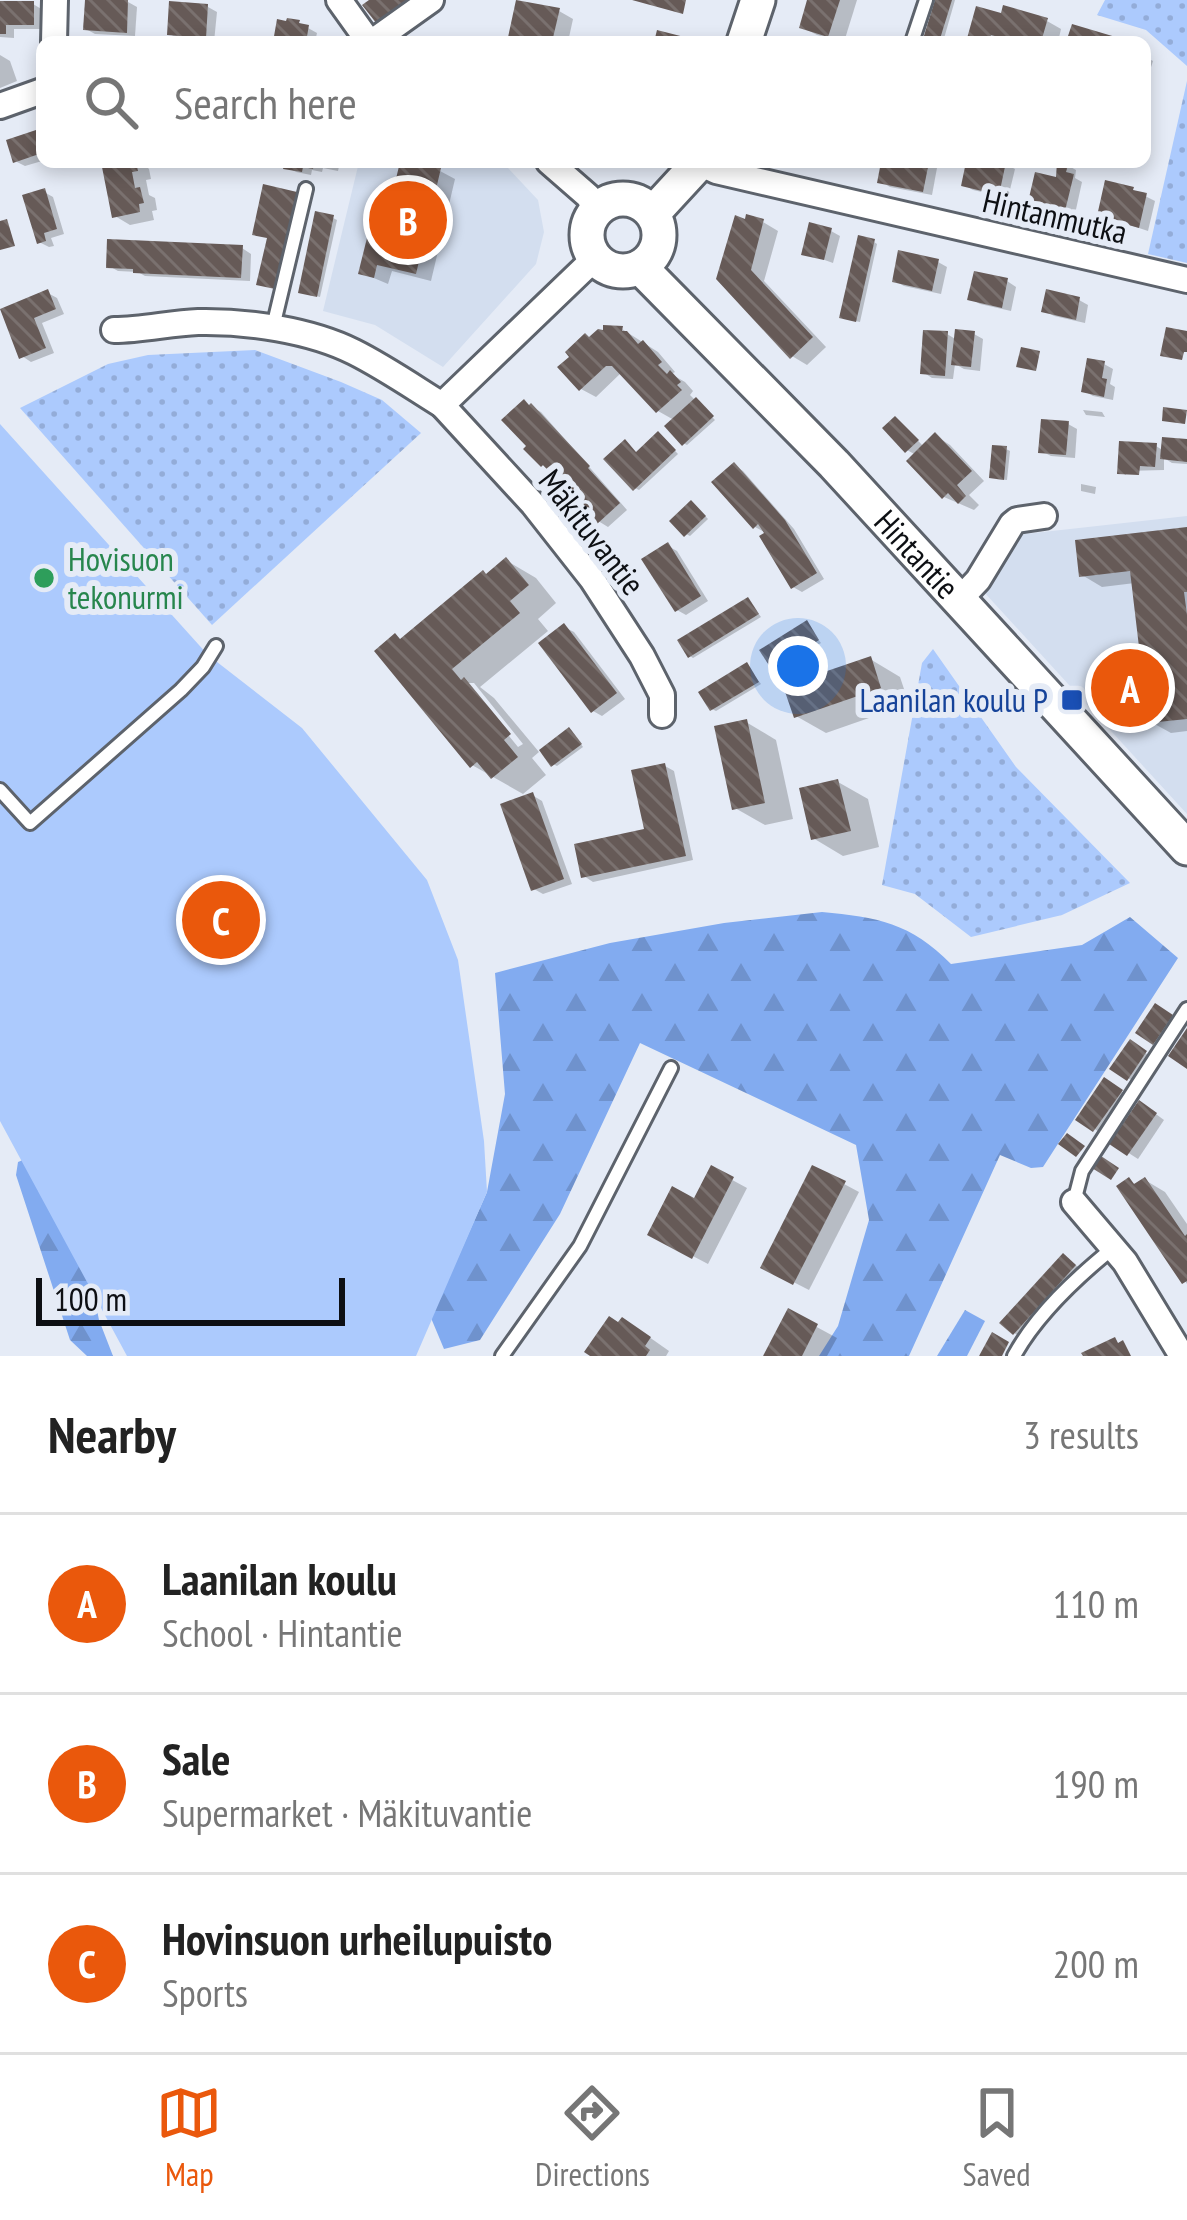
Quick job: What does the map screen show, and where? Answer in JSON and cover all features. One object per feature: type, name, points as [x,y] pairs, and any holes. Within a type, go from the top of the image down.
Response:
[{"type":"street","points":[[54,36],[55,0]]},
{"type":"street","points":[[339,0],[366,36]]},
{"type":"street","points":[[379,36],[431,0]]},
{"type":"street","points":[[746,36],[758,0]]},
{"type":"street","points":[[0,106],[36,93]]},
{"type":"street","points":[[556,168],[597,209]]},
{"type":"street","points":[[652,213],[693,168]]},
{"type":"street","name":"Hintanmutka","points":[[710,168],[1187,280]]},
{"type":"street","points":[[625,198],[644,204],[652,213],[659,242],[640,267],[616,270],[595,258],[587,232],[597,209],[625,198]]},
{"type":"street","points":[[442,405],[595,258]]},
{"type":"street","name":"Hintantie","points":[[640,267],[834,464],[1187,848]]},
{"type":"street","name":"Mäkituvantie","points":[[114,331],[194,322],[273,328],[356,353],[442,405],[533,504],[592,579],[662,694],[662,715]]},
{"type":"street","points":[[958,600],[978,580],[1012,524],[1044,516]]},
{"type":"street","points":[[1074,1202],[1125,1262],[1182,1348]]},
{"type":"lane","points":[[914,36],[926,0]]},
{"type":"lane","points":[[273,328],[306,189]]},
{"type":"lane","points":[[0,790],[30,823],[181,690],[216,646]]},
{"type":"lane","points":[[1074,1202],[1082,1171],[1187,1010]]},
{"type":"lane","points":[[502,1356],[580,1246],[671,1068]]},
{"type":"lane","points":[[1014,1356],[1049,1309],[1113,1248]]},
{"type":"shaded area","points":[[1105,0],[1187,0],[1187,66],[1146,30],[1097,15]]},
{"type":"shaded area","points":[[1187,81],[1187,263],[1148,254]]},
{"type":"shaded area","points":[[358,168],[508,168],[538,200],[544,232],[536,264],[443,367],[375,325],[323,311]]},
{"type":"shaded area","points":[[255,350],[382,400],[421,433],[212,625],[20,408],[108,364],[148,355]]},
{"type":"shaded area","points":[[0,424],[208,655],[302,728],[427,880],[458,960],[487,1192],[416,1356],[127,1356],[0,1121]]},
{"type":"shaded area","points":[[1187,516],[1187,814],[983,591],[1015,535]]},
{"type":"shaded area","points":[[933,649],[1016,767],[1130,883],[1062,915],[971,937],[915,894],[882,885],[922,663]]},
{"type":"green space","points":[[822,912],[892,924],[922,939],[951,964],[1082,945],[1130,917],[1178,958],[1043,1167],[1031,1168],[1000,1155],[909,1356],[819,1356],[838,1326],[869,1220],[856,1145],[640,1043],[560,1214],[480,1340],[444,1349],[431,1318],[487,1192],[505,1094],[495,973],[610,943]]},
{"type":"green space","points":[[28,1158],[85,1250],[99,1320],[113,1356],[87,1356],[70,1340],[16,1175],[18,1162]]},
{"type":"green space","points":[[965,1310],[985,1321],[967,1356],[937,1356]]},
{"type":"building","points":[[85,0],[128,0],[127,33],[83,30]]},
{"type":"building","points":[[369,0],[408,0],[377,24],[362,5]]},
{"type":"building","points":[[516,0],[560,8],[553,36],[508,36]]},
{"type":"building","points":[[632,0],[686,0],[683,14]]},
{"type":"building","points":[[807,0],[840,0],[828,36],[799,28]]},
{"type":"building","points":[[935,0],[952,0],[941,36],[924,36]]},
{"type":"building","points":[[0,1],[34,1],[34,25],[6,25],[6,34],[0,34]]},
{"type":"building","points":[[169,1],[208,4],[206,36],[167,35]]},
{"type":"building","points":[[1003,5],[1048,18],[1043,36],[968,36],[976,6],[1001,13]]},
{"type":"building","points":[[277,19],[309,25],[307,36],[274,36]]},
{"type":"building","points":[[1072,24],[1112,36],[1068,36]]},
{"type":"building","points":[[36,130],[36,155],[13,163],[6,140]]},
{"type":"building","points":[[102,168],[137,168],[132,172],[144,203],[139,204],[140,212],[112,218]]},
{"type":"building","points":[[399,168],[441,168],[416,274],[377,265],[374,278],[358,274],[369,230],[383,233]]},
{"type":"building","points":[[880,168],[928,168],[923,192],[877,183]]},
{"type":"building","points":[[965,168],[1005,168],[999,195],[961,186]]},
{"type":"building","points":[[1057,168],[1074,174],[1065,211],[1028,202],[1035,172],[1056,177]]},
{"type":"building","points":[[1105,180],[1147,193],[1139,228],[1097,216]]},
{"type":"building","points":[[263,184],[297,192],[275,289],[256,285],[267,238],[252,235]]},
{"type":"building","points":[[45,188],[57,229],[44,233],[46,241],[37,244],[22,195]]},
{"type":"building","points":[[315,211],[334,215],[317,297],[298,293]]},
{"type":"building","points":[[746,214],[764,219],[751,270],[813,337],[790,359],[716,279],[735,215],[745,219]]},
{"type":"building","points":[[7,219],[15,246],[0,250],[0,221]]},
{"type":"building","points":[[809,222],[832,228],[824,260],[801,255]]},
{"type":"building","points":[[858,235],[875,239],[856,322],[839,318]]},
{"type":"building","points":[[107,239],[243,245],[241,278],[106,268]]},
{"type":"building","points":[[898,250],[939,259],[932,291],[892,282]]},
{"type":"building","points":[[974,271],[1008,278],[1002,308],[967,300]]},
{"type":"building","points":[[48,289],[56,309],[34,318],[46,348],[19,359],[0,309]]},
{"type":"building","points":[[1046,289],[1080,297],[1076,320],[1041,312]]},
{"type":"building","points":[[603,325],[623,326],[622,331],[638,344],[643,340],[662,362],[658,365],[681,382],[677,385],[682,390],[656,413],[612,366],[606,366],[579,391],[557,367],[585,333],[589,337],[603,330]]},
{"type":"building","points":[[1166,327],[1187,331],[1182,360],[1160,356]]},
{"type":"building","points":[[955,329],[975,331],[971,367],[951,365]]},
{"type":"building","points":[[923,330],[948,331],[945,376],[920,374]]},
{"type":"building","points":[[1021,347],[1040,351],[1036,371],[1016,367]]},
{"type":"building","points":[[1087,358],[1105,361],[1104,397],[1081,392]]},
{"type":"building","points":[[696,397],[714,416],[682,446],[664,426]]},
{"type":"building","points":[[524,399],[620,503],[597,524],[501,420]]},
{"type":"building","points":[[1163,407],[1187,410],[1185,424],[1162,421]]},
{"type":"building","points":[[895,416],[919,440],[905,453],[882,428]]},
{"type":"building","points":[[1041,419],[1069,421],[1066,455],[1038,453]]},
{"type":"building","points":[[658,431],[676,450],[633,491],[603,459],[625,439],[636,452]]},
{"type":"building","points":[[935,432],[972,471],[957,485],[966,496],[958,504],[948,493],[942,499],[906,461]]},
{"type":"building","points":[[1162,437],[1187,439],[1187,462],[1160,459]]},
{"type":"building","points":[[1119,441],[1157,443],[1155,467],[1140,466],[1139,475],[1117,474]]},
{"type":"building","points":[[992,445],[1007,446],[1004,480],[989,478]]},
{"type":"building","points":[[734,462],[785,520],[817,573],[791,589],[759,536],[764,533],[758,524],[753,529],[711,482]]},
{"type":"building","points":[[691,500],[706,516],[684,537],[669,521]]},
{"type":"building","points":[[1187,527],[1187,719],[1148,723],[1130,571],[1079,577],[1075,540]]},
{"type":"building","points":[[668,542],[701,596],[675,612],[641,559]]},
{"type":"building","points":[[506,557],[529,585],[510,601],[520,613],[452,669],[511,734],[504,740],[518,757],[491,779],[477,762],[470,768],[374,651],[395,633],[400,639],[483,570],[486,574]]},
{"type":"building","points":[[748,597],[759,614],[688,658],[677,640]]},
{"type":"building","points":[[807,620],[819,640],[772,670],[759,650]]},
{"type":"building","points":[[564,623],[617,693],[591,713],[538,643]]},
{"type":"building","points":[[871,656],[881,688],[794,718],[783,686]]},
{"type":"building","points":[[747,662],[759,682],[710,711],[698,692]]},
{"type":"building","points":[[747,719],[765,803],[732,810],[714,726]]},
{"type":"building","points":[[569,727],[582,744],[551,767],[539,750]]},
{"type":"building","points":[[665,763],[686,856],[581,878],[574,844],[644,829],[631,770]]},
{"type":"building","points":[[838,779],[851,831],[811,840],[799,788]]},
{"type":"building","points":[[533,792],[564,879],[531,891],[500,804]]},
{"type":"building","points":[[1155,1003],[1173,1015],[1153,1045],[1135,1033]]},
{"type":"building","points":[[1187,1028],[1187,1069],[1168,1056]]},
{"type":"building","points":[[1130,1039],[1147,1051],[1127,1081],[1109,1069]]},
{"type":"building","points":[[1104,1077],[1123,1090],[1093,1132],[1075,1120]]},
{"type":"building","points":[[1139,1100],[1157,1113],[1127,1156],[1109,1144]]},
{"type":"building","points":[[1067,1133],[1085,1146],[1076,1157],[1058,1144]]},
{"type":"building","points":[[1101,1156],[1119,1168],[1111,1180],[1092,1168]]},
{"type":"building","points":[[711,1165],[734,1177],[692,1259],[647,1235],[672,1186],[694,1198]]},
{"type":"building","points":[[812,1165],[846,1181],[793,1285],[760,1268]]},
{"type":"building","points":[[1129,1177],[1134,1184],[1145,1177],[1187,1234],[1187,1281],[1182,1284],[1116,1186]]},
{"type":"building","points":[[1063,1253],[1076,1265],[1013,1335],[999,1323]]},
{"type":"building","points":[[788,1308],[818,1324],[802,1356],[763,1356]]},
{"type":"building","points":[[609,1316],[618,1322],[622,1317],[651,1337],[646,1356],[590,1356],[584,1352]]},
{"type":"building","points":[[992,1332],[1009,1342],[1002,1356],[979,1356]]},
{"type":"building","points":[[1115,1337],[1118,1343],[1123,1340],[1131,1356],[1081,1353]]},
{"type":"place","name":"Sale","points":[[408,220]]},
{"type":"place","name":"Hovisuon tekonurmi","points":[[44,578]]},
{"type":"place","name":"Laanilan koulu","points":[[1130,688]]},
{"type":"place","name":"Laanilan koulu P","points":[[1072,700]]},
{"type":"place","name":"Hovinsuon urheilupuisto","points":[[221,920]]}]
